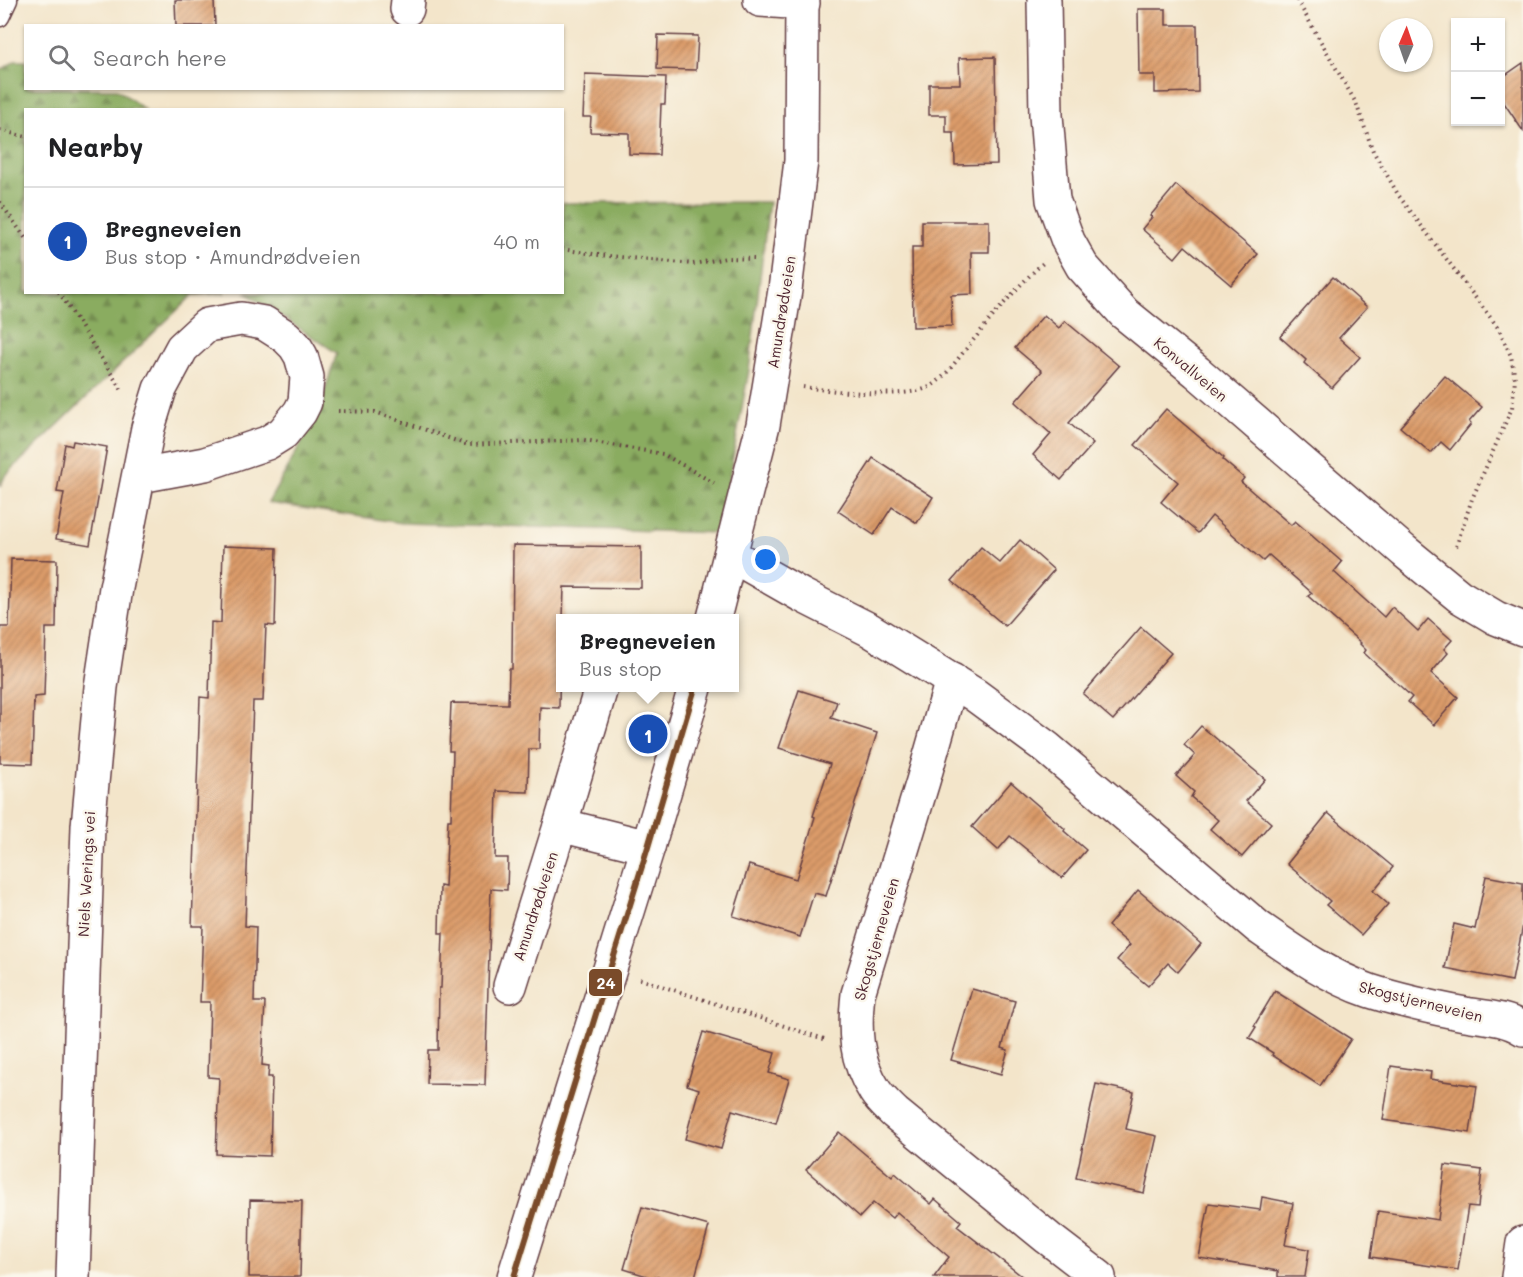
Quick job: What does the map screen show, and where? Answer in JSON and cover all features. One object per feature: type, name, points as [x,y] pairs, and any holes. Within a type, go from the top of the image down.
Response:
[{"type":"street","points":[[760,0],[802,2]]},
{"type":"street","name":"Konvallveien","points":[[1044,0],[1046,115],[1053,200],[1068,242],[1082,266],[1124,313],[1197,372],[1404,551],[1459,596],[1496,618],[1523,629]]},
{"type":"street","name":"Amundrødveien","points":[[715,614],[763,425],[789,262],[801,161],[802,2]]},
{"type":"street","name":"Niels Werings vei","points":[[73,1277],[88,826],[100,687],[116,588],[148,428],[160,389],[182,348],[207,325],[241,319],[264,322],[295,346],[301,356],[307,377],[305,402]]},
{"type":"street","points":[[140,476],[206,464],[267,443],[283,433],[305,402]]},
{"type":"street","name":"Skogstjerneveien","points":[[731,555],[801,595],[870,630],[952,680],[1047,748],[1258,927],[1295,953],[1336,977],[1371,992],[1510,1022],[1523,1029]]},
{"type":"street","name":"Skogstjerneveien","points":[[952,680],[858,994],[854,1024],[859,1051],[876,1092],[895,1113],[1099,1277]]},
{"type":"street","name":"Amundrødveien","points":[[510,986],[600,692]]},
{"type":"street","points":[[514,1277],[648,847],[694,692]]},
{"type":"street","points":[[560,826],[648,847]]},
{"type":"street","points":[[1518,1277],[1523,1244]]},
{"type":"lane","points":[[0,17],[8,0]]},
{"type":"path","points":[[1297,0],[1356,103],[1373,151],[1399,196],[1499,328],[1511,356],[1515,379],[1512,408],[1472,499],[1443,583]]},
{"type":"path","points":[[0,130],[24,136]]},
{"type":"path","points":[[0,202],[24,236]]},
{"type":"path","points":[[770,382],[829,391],[913,393],[930,387],[947,371],[1035,270],[1068,242]]},
{"type":"path","points":[[564,249],[693,264],[726,258],[789,262]]},
{"type":"path","points":[[60,294],[148,428]]},
{"type":"path","points":[[305,402],[336,411],[375,412],[468,445],[584,440],[663,454],[711,481],[742,509]]},
{"type":"path","points":[[610,969],[859,1051]]},
{"type":"green space","points":[[15,61],[24,61],[24,90],[118,90],[143,108],[24,108],[24,294],[209,294],[193,295],[5,476],[0,487],[0,71]]},
{"type":"green space","points":[[769,202],[749,370],[719,533],[402,523],[268,503],[316,417],[337,353],[248,294],[564,294],[564,203]]},
{"type":"building","points":[[175,0],[214,0],[215,24],[176,24]]},
{"type":"building","points":[[1138,9],[1166,9],[1166,25],[1197,25],[1198,92],[1155,93],[1155,75],[1139,75]]},
{"type":"building","points":[[658,35],[698,36],[696,70],[657,69]]},
{"type":"building","points":[[995,57],[997,164],[955,165],[954,133],[946,133],[946,115],[929,115],[929,84],[960,84],[959,58]]},
{"type":"building","points":[[1523,63],[1523,131],[1505,104],[1505,76]]},
{"type":"building","points":[[585,74],[666,77],[665,104],[661,104],[659,155],[629,154],[629,133],[590,132],[591,117],[583,117]]},
{"type":"building","points":[[1176,185],[1258,254],[1231,285],[1185,246],[1175,258],[1142,229]]},
{"type":"building","points":[[922,221],[989,221],[989,252],[971,252],[972,294],[951,295],[952,326],[913,327],[912,247],[922,247]]},
{"type":"building","points":[[1333,277],[1367,307],[1339,338],[1360,357],[1332,388],[1280,337]]},
{"type":"building","points":[[1044,315],[1059,328],[1065,321],[1119,366],[1069,423],[1093,444],[1061,480],[1033,455],[1051,434],[1015,402],[1042,371],[1015,348]]},
{"type":"building","points":[[1445,376],[1482,407],[1450,450],[1441,442],[1431,453],[1400,427]]},
{"type":"building","points":[[1166,409],[1224,458],[1223,460],[1244,478],[1241,482],[1291,525],[1295,521],[1342,562],[1334,572],[1384,617],[1392,607],[1418,631],[1428,619],[1452,640],[1444,649],[1448,653],[1431,673],[1458,697],[1434,725],[1408,702],[1412,697],[1364,653],[1366,650],[1361,643],[1308,596],[1312,593],[1269,555],[1263,561],[1212,516],[1198,533],[1161,502],[1178,482],[1135,445]]},
{"type":"building","points":[[73,441],[107,447],[90,545],[56,539],[64,493],[57,492],[65,444],[72,446]]},
{"type":"building","points":[[873,458],[933,497],[917,523],[892,507],[874,535],[838,511]]},
{"type":"building","points":[[1020,540],[1054,570],[1005,626],[952,581],[981,547],[1000,563]]},
{"type":"building","points":[[513,545],[641,547],[641,588],[564,587],[563,614],[556,614],[556,692],[559,692],[559,708],[540,707],[539,749],[529,749],[528,792],[497,791],[495,858],[508,858],[507,890],[491,889],[485,1085],[427,1084],[428,1050],[438,1050],[443,933],[439,933],[440,886],[445,887],[448,820],[451,820],[453,751],[449,751],[451,703],[508,704],[509,669],[512,669]]},
{"type":"building","points":[[223,546],[277,548],[275,626],[266,625],[263,701],[253,701],[245,926],[256,927],[254,1002],[265,1002],[262,1065],[269,1066],[268,1077],[272,1077],[270,1156],[216,1154],[219,1078],[208,1077],[210,1002],[200,1002],[203,926],[192,926],[200,697],[209,698],[211,622],[221,623]]},
{"type":"building","points":[[11,559],[57,560],[56,628],[46,628],[44,696],[34,697],[32,764],[0,763],[0,627],[9,627]]},
{"type":"building","points":[[1141,627],[1171,653],[1113,720],[1083,694]]},
{"type":"building","points":[[799,690],[837,702],[831,718],[877,733],[826,896],[814,893],[800,937],[733,916],[749,865],[796,879],[815,817],[813,816],[830,764],[779,748]]},
{"type":"building","points":[[1201,726],[1265,779],[1246,801],[1271,823],[1242,857],[1210,829],[1218,820],[1191,797],[1194,792],[1176,776],[1195,755],[1184,745]]},
{"type":"building","points":[[1011,782],[1086,850],[1062,878],[1010,836],[998,850],[972,827]]},
{"type":"building","points":[[1328,813],[1393,867],[1373,891],[1388,904],[1361,935],[1326,905],[1330,901],[1287,864]]},
{"type":"building","points":[[1486,876],[1523,883],[1523,925],[1512,981],[1445,968],[1454,924],[1475,929]]},
{"type":"building","points":[[1138,890],[1201,944],[1178,972],[1168,963],[1148,986],[1117,960],[1130,945],[1108,926]]},
{"type":"building","points":[[972,989],[1015,1001],[1002,1048],[1008,1050],[1001,1074],[951,1060]]},
{"type":"building","points":[[1275,991],[1351,1039],[1320,1086],[1249,1038]]},
{"type":"building","points":[[703,1032],[775,1053],[769,1073],[789,1079],[776,1123],[732,1110],[721,1149],[685,1139],[699,1089],[687,1085]]},
{"type":"building","points":[[1391,1066],[1431,1072],[1430,1079],[1477,1086],[1470,1133],[1383,1120]]},
{"type":"building","points":[[1096,1084],[1134,1092],[1126,1129],[1157,1136],[1144,1193],[1076,1178]]},
{"type":"building","points":[[839,1132],[892,1177],[895,1173],[931,1204],[935,1199],[961,1221],[957,1226],[1023,1277],[934,1277],[949,1257],[897,1212],[892,1218],[873,1203],[860,1217],[806,1170]]},
{"type":"building","points":[[1445,1165],[1482,1170],[1478,1207],[1468,1206],[1458,1270],[1371,1257],[1378,1211],[1438,1220]]},
{"type":"building","points":[[1262,1197],[1293,1203],[1285,1245],[1309,1249],[1305,1277],[1278,1277],[1278,1271],[1199,1258],[1209,1203],[1260,1210]]},
{"type":"building","points":[[250,1200],[302,1201],[300,1277],[249,1277]]},
{"type":"building","points":[[642,1207],[709,1226],[695,1277],[650,1277],[624,1269]]},
{"type":"transit line","name":"24","points":[[514,1277],[694,692]]},
{"type":"place","name":"Bregneveien","points":[[648,734]]}]
